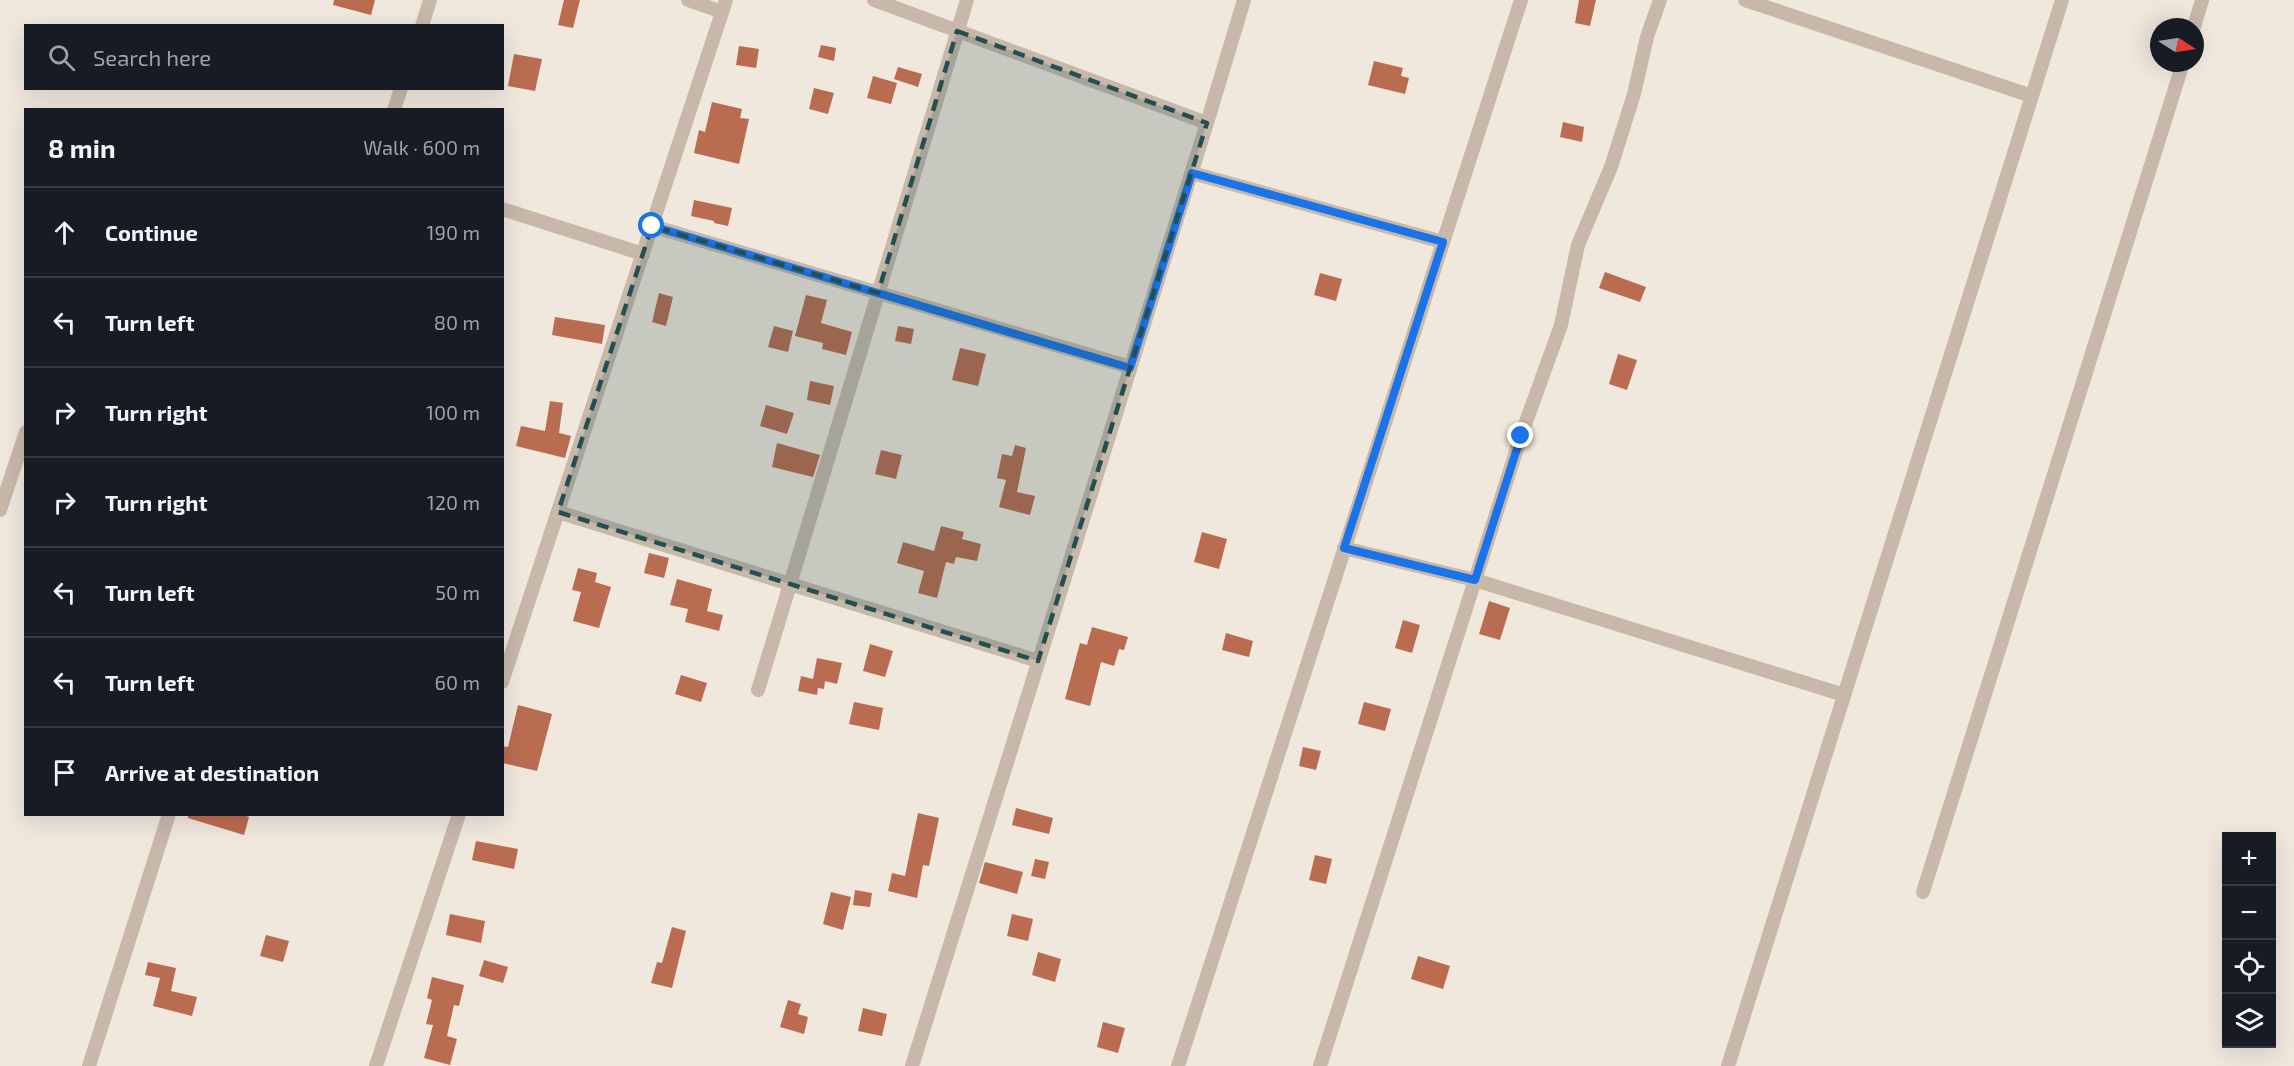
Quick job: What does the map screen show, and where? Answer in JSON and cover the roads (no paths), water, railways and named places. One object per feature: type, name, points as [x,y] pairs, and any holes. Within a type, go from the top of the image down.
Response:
[{"type":"street","points":[[423,24],[430,0]]},
{"type":"street","points":[[504,676],[724,6],[688,0]]},
{"type":"street","points":[[874,0],[1207,123]]},
{"type":"street","points":[[758,690],[967,0]]},
{"type":"street","points":[[912,1066],[1244,0]]},
{"type":"street","points":[[1178,1066],[1521,0]]},
{"type":"street","points":[[1320,1066],[1521,436],[1561,325],[1578,245],[1611,167],[1634,94],[1647,37],[1660,0]]},
{"type":"street","points":[[1745,0],[2032,96]]},
{"type":"street","points":[[1728,1066],[2061,0]]},
{"type":"street","points":[[2197,18],[2202,0]]},
{"type":"street","points":[[1923,892],[2180,72]]},
{"type":"street","points":[[395,108],[400,90]]},
{"type":"street","points":[[1192,173],[1443,242]]},
{"type":"street","points":[[504,210],[643,254]]},
{"type":"street","points":[[652,226],[1130,368]]},
{"type":"street","points":[[0,510],[24,438]]},
{"type":"street","points":[[558,512],[1038,661]]},
{"type":"street","points":[[1344,548],[1475,580],[1844,695]]},
{"type":"street","points":[[89,1066],[168,816]]},
{"type":"street","points":[[381,1065],[458,816]]}]
